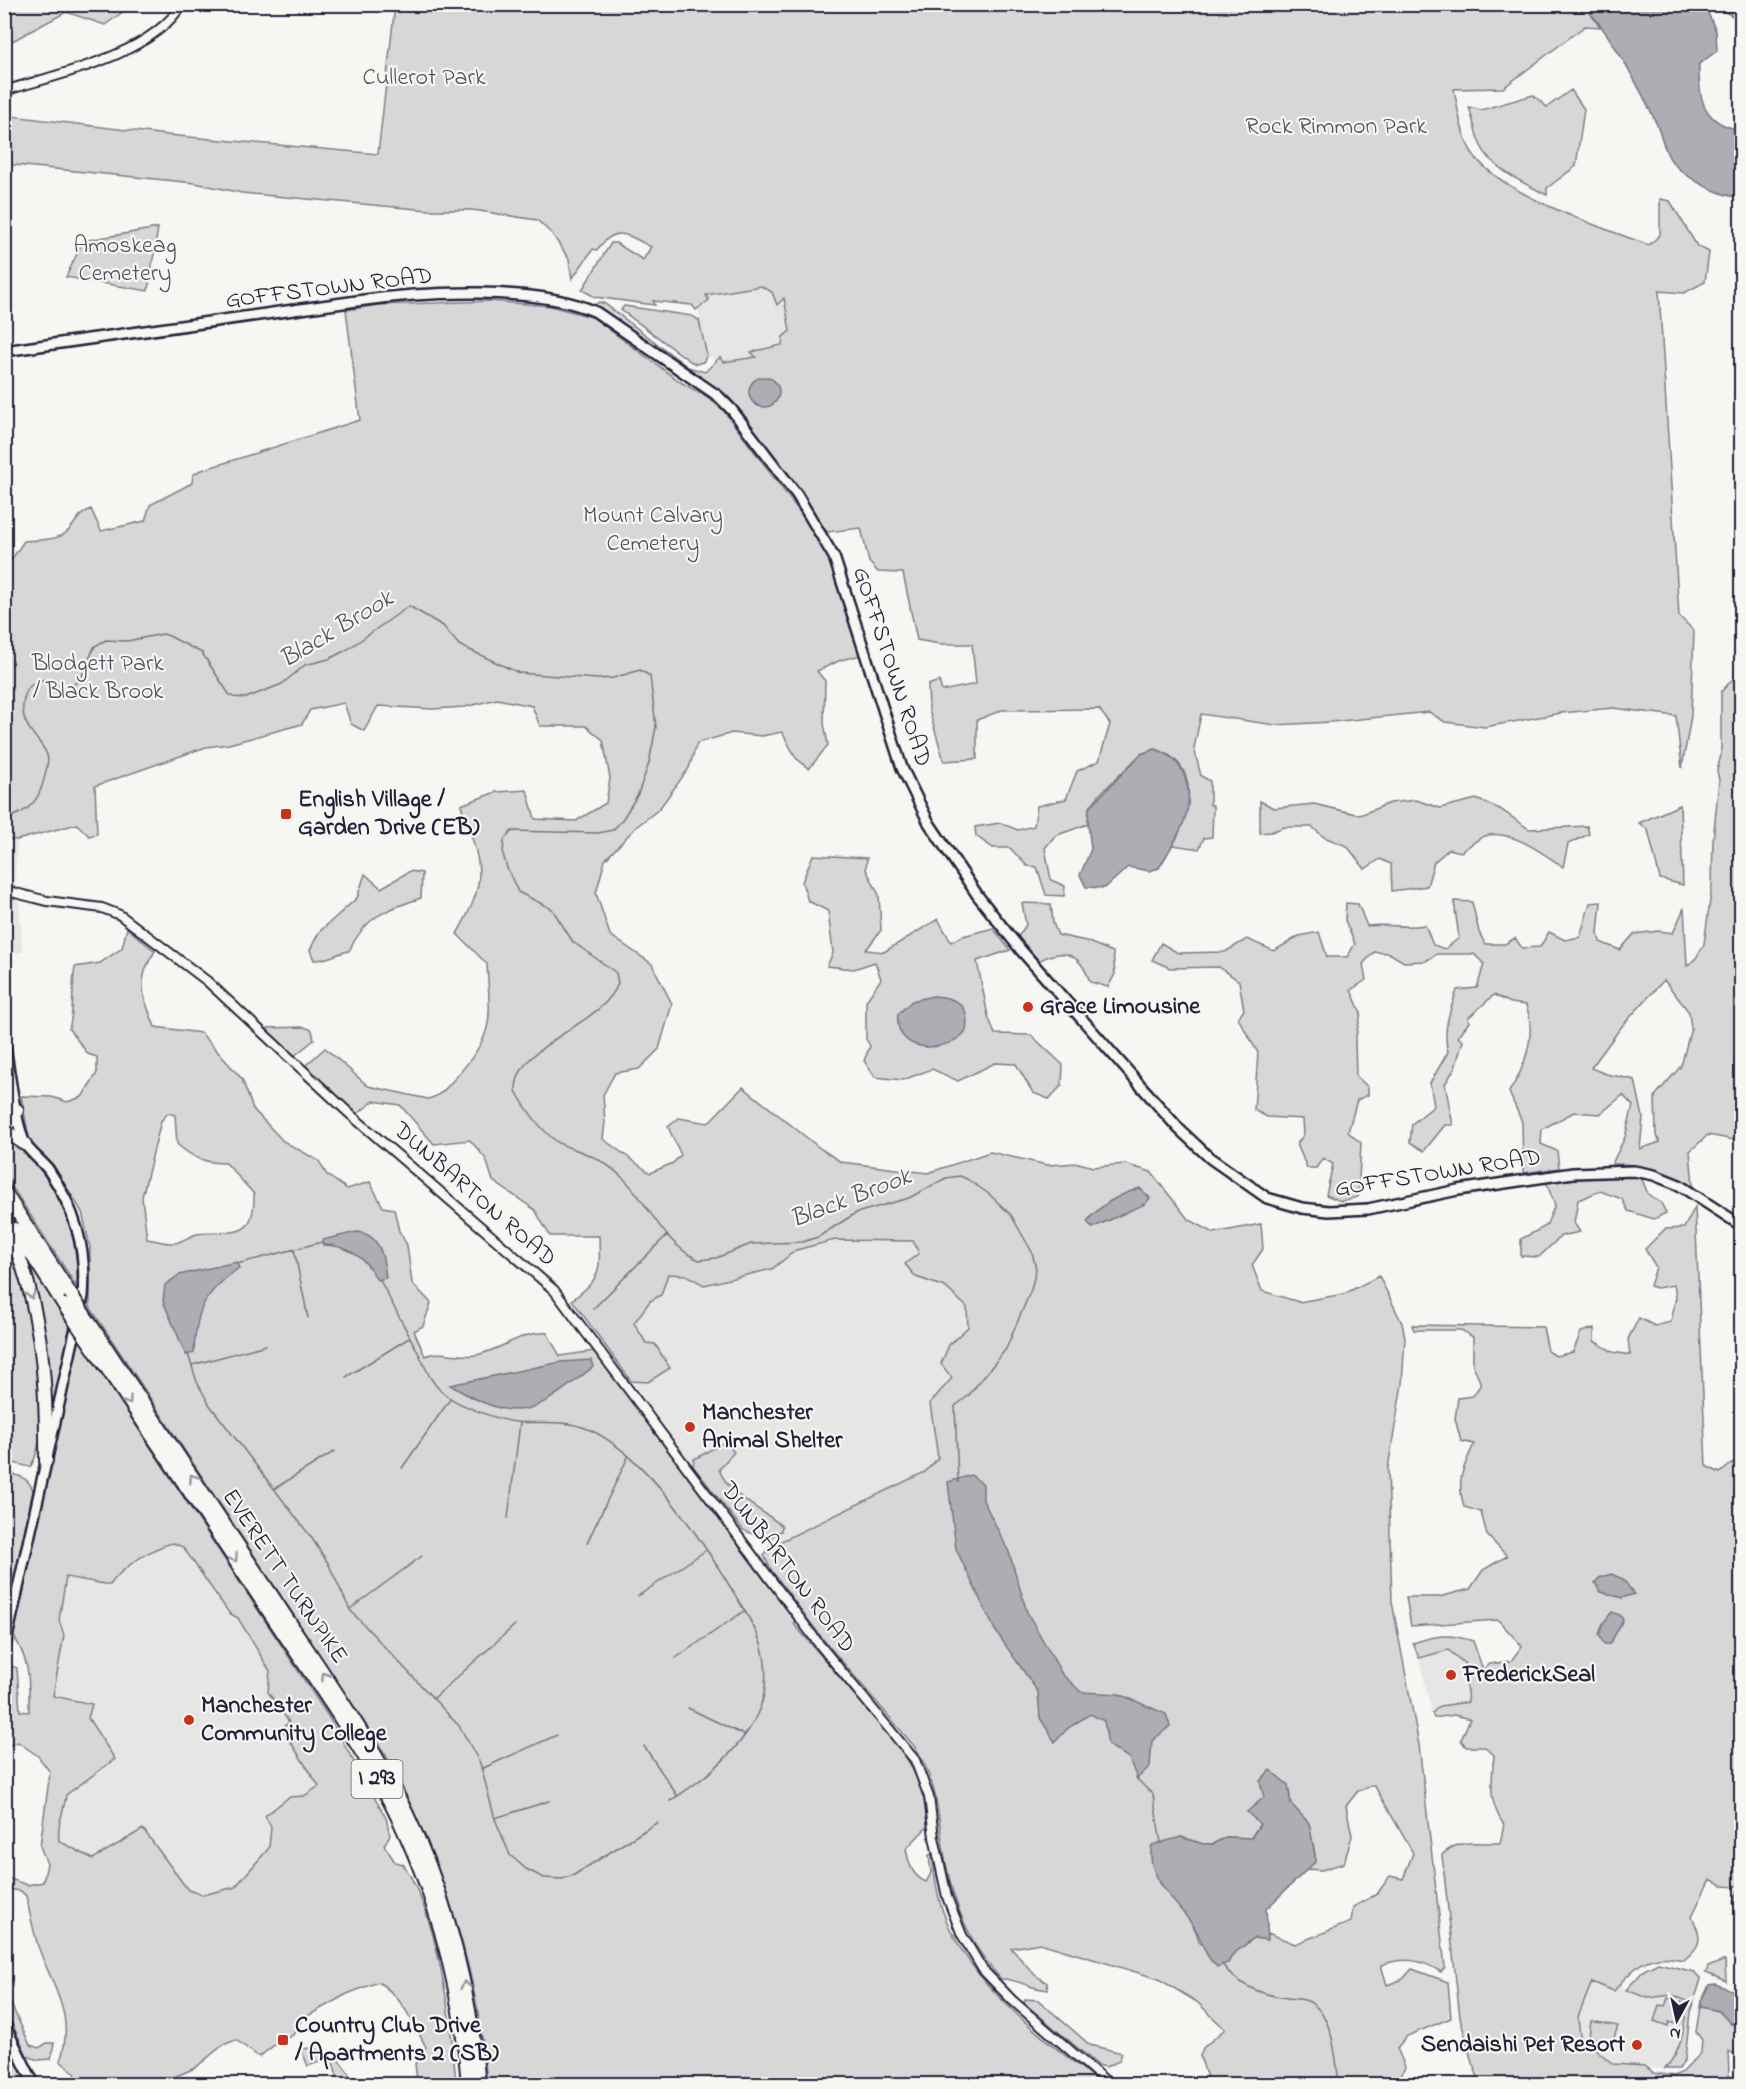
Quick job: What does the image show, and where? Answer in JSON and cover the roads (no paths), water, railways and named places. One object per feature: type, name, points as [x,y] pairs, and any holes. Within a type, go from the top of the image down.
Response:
[{"type":"highway","points":[[4,1125],[14,1119],[17,1110]]},
{"type":"highway","points":[[4,1130],[25,1144]]},
{"type":"highway","name":"EVERETT TURNPIKE","points":[[4,1191],[67,1299]]},
{"type":"highway","name":"EVERETT TURNPIKE","points":[[4,1213],[67,1299],[353,1719],[403,1805],[428,1863],[458,1953],[470,2015],[479,2085]]},
{"type":"highway","points":[[4,1220],[30,1289],[41,1338],[47,1399],[46,1461]]},
{"type":"highway","name":"EVERETT TURNPIKE","points":[[100,1348],[347,1730],[395,1812],[417,1862],[443,1939],[459,2010],[468,2085]]},
{"type":"main road","name":"GOFFSTOWN ROAD","points":[[4,351],[357,300],[401,297],[521,296],[566,302],[596,312],[718,396],[797,495],[834,557],[902,768],[920,809],[968,882],[1009,937],[1174,1124],[1210,1158],[1267,1198],[1302,1209],[1329,1211],[1368,1209],[1467,1188],[1586,1172],[1634,1171],[1660,1177],[1694,1194],[1742,1226]]},
{"type":"main road","points":[[4,1041],[25,1144],[40,1158],[66,1198],[81,1241],[84,1269],[81,1306],[4,1651]]},
{"type":"main road","points":[[4,2024],[34,2085]]},
{"type":"street","points":[[4,91],[144,43],[166,25],[182,4]]},
{"type":"street","name":"DUNBARTON ROAD","points":[[4,890],[47,901],[102,908],[120,915],[207,981],[351,1115],[555,1290],[819,1644],[915,1760],[929,1797],[936,1847],[947,1897],[962,1935],[983,1970],[1012,2000],[1109,2085]]},
{"type":"waterway","name":"Black Brook","points":[[4,819],[24,811],[31,805],[41,790],[46,771],[48,760],[46,753],[27,725],[24,716],[23,706],[28,689],[33,683],[42,680],[62,687],[77,682],[95,646],[106,640],[127,641],[163,634],[169,636],[202,653],[229,694],[233,697],[246,698],[282,684],[305,665],[329,659],[348,649],[409,606],[443,626],[459,645],[519,673],[597,679],[613,678],[640,670],[650,676],[656,727],[649,763],[638,794],[622,820],[613,830],[598,833],[512,831],[504,840],[503,854],[518,892],[552,909],[573,942],[616,973],[618,983],[610,998],[596,1011],[529,1060],[519,1074],[516,1091],[544,1131],[562,1145],[594,1157],[615,1171],[633,1189],[666,1234],[687,1253],[699,1260],[716,1258],[751,1244],[802,1242],[818,1237],[856,1213],[909,1198],[946,1178],[960,1176],[989,1194],[1011,1215],[1032,1252],[1036,1269],[1031,1290],[1006,1349],[968,1396],[955,1406],[958,1482]]},
{"type":"waterway","points":[[593,1309],[667,1235]]},
{"type":"waterway","points":[[237,1264],[322,1242]]},
{"type":"waterway","points":[[294,1249],[308,1318]]},
{"type":"waterway","points":[[380,1280],[429,1375],[441,1391],[465,1406],[498,1418],[516,1422],[570,1424],[588,1429],[610,1441],[631,1458],[671,1500],[706,1549],[752,1623],[762,1647],[765,1668],[764,1694],[759,1711],[740,1742],[727,1756],[699,1781],[670,1801]]},
{"type":"waterway","points":[[346,1377],[409,1338]]},
{"type":"waterway","points":[[192,1365],[266,1345]]},
{"type":"waterway","points":[[188,1354],[197,1382],[209,1404],[311,1537],[328,1563],[350,1610],[460,1727],[480,1763],[495,1819],[510,1855],[526,1869],[544,1878],[562,1879],[574,1875],[658,1822]]},
{"type":"waterway","points":[[402,1468],[451,1398]]},
{"type":"waterway","points":[[508,1518],[520,1423]]},
{"type":"waterway","points":[[274,1489],[335,1451]]},
{"type":"waterway","points":[[587,1543],[628,1457]]},
{"type":"waterway","points":[[638,1596],[705,1551]]},
{"type":"waterway","points":[[350,1609],[422,1556]]},
{"type":"waterway","points":[[676,1658],[744,1611]]},
{"type":"waterway","points":[[434,1698],[515,1625]]},
{"type":"waterway","points":[[688,1708],[744,1735]]},
{"type":"waterway","points":[[481,1769],[557,1735]]},
{"type":"waterway","points":[[644,1746],[677,1795]]},
{"type":"waterway","name":"Black Brook","points":[[1136,1778],[1153,1795],[1161,1843]]},
{"type":"waterway","points":[[495,1818],[549,1801]]},
{"type":"waterway","name":"Black Brook","points":[[1222,1964],[1235,1978],[1251,1988],[1278,1997],[1305,2000],[1321,2012],[1330,2031],[1339,2084]]},
{"type":"place","name":"English Village / Garden Drive (EB)","points":[[286,814]]},
{"type":"place","name":"Grace Limousine","points":[[1028,1007]]},
{"type":"place","name":"Manchester Animal Shelter","points":[[690,1427]]},
{"type":"place","name":"FrederickSeal","points":[[1451,1675]]},
{"type":"place","name":"Manchester Community College","points":[[189,1720]]},
{"type":"place","name":"Country Club Drive / Apartments 2 (SB)","points":[[283,2040]]},
{"type":"place","name":"Sendaishi Pet Resort","points":[[1637,2045]]},
{"type":"park label","name":"Cullerot Park","points":[[424,78]]},
{"type":"park label","name":"Rock Rimmon Park","points":[[1336,127]]},
{"type":"park label","name":"Amoskeag Cemetery","points":[[125,260]]},
{"type":"park label","name":"Mount Calvary Cemetery","points":[[653,530]]},
{"type":"park label","name":"Blodgett Park / Black Brook","points":[[98,678]]}]
